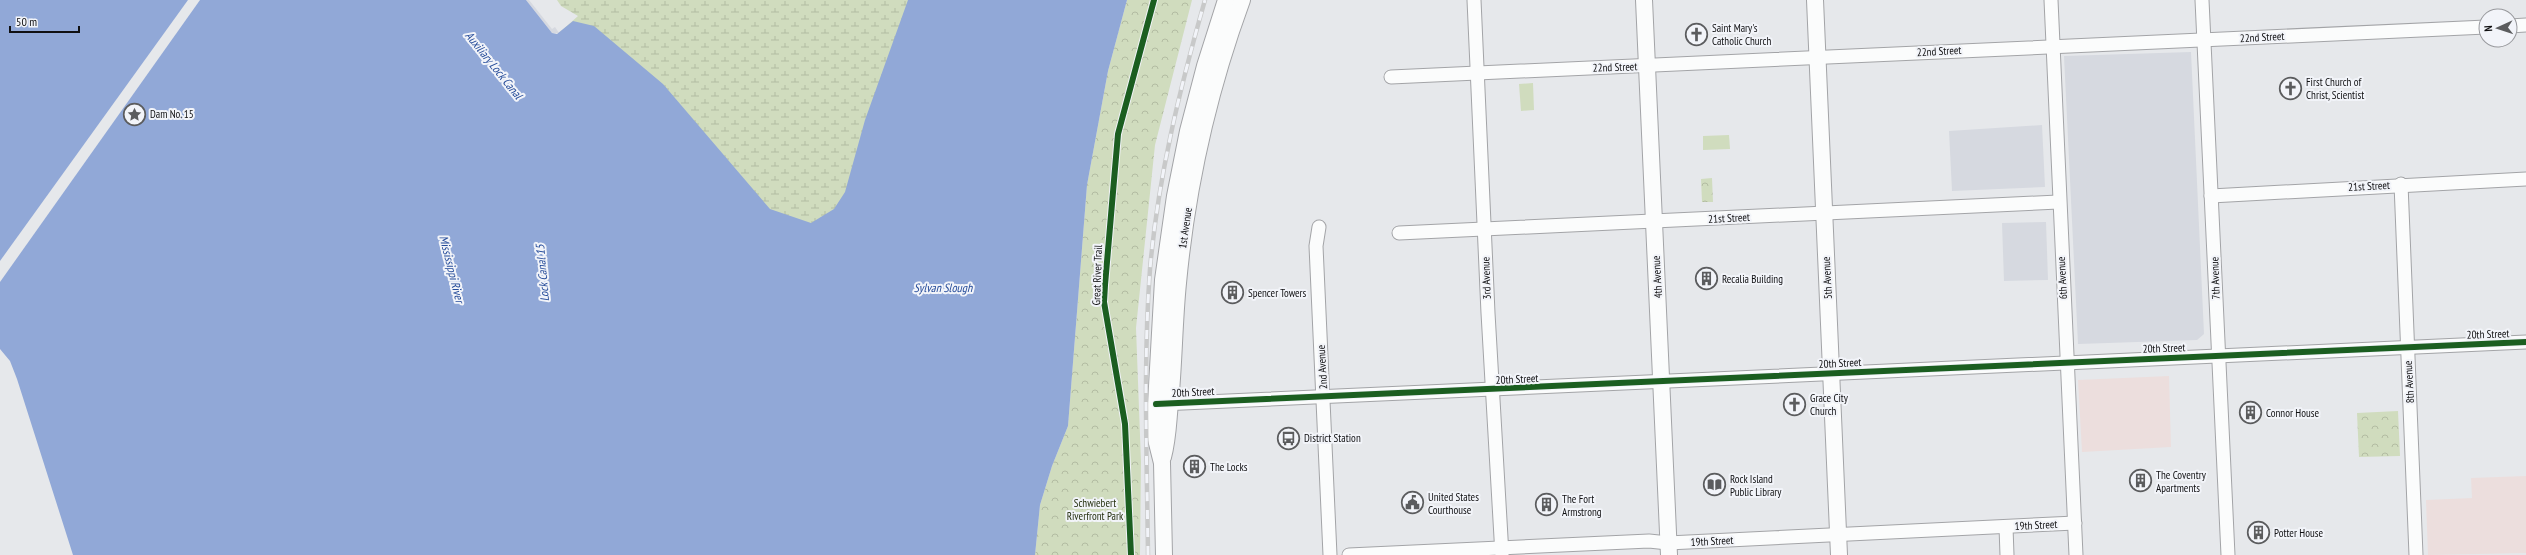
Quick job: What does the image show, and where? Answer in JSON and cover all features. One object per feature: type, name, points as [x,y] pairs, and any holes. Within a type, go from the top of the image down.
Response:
[{"type":"main road","name":"1st Avenue","points":[[1163,404],[1163,280],[1177,180],[1196,98],[1226,0]]},
{"type":"main road","name":"1st Avenue","points":[[1164,555],[1162,463],[1156,439],[1163,404],[1178,281],[1192,183],[1217,80],[1242,0]]},
{"type":"main road","name":"4th Avenue","points":[[1644,0],[1662,382],[1668,549]]},
{"type":"main road","name":"5th Avenue","points":[[1815,0],[1823,213],[1840,555]]},
{"type":"street","name":"3rd Avenue","points":[[1474,0],[1501,552]]},
{"type":"street","name":"6th Avenue","points":[[2051,0],[2058,202],[2076,555]]},
{"type":"street","name":"7th Avenue","points":[[2202,0],[2228,555]]},
{"type":"street","name":"22nd Street","points":[[1391,77],[2478,27]]},
{"type":"street","name":"21st Street","points":[[2211,196],[2401,184],[2526,179]]},
{"type":"street","name":"8th Avenue","points":[[2401,184],[2416,555]]},
{"type":"street","name":"21st Street","points":[[1399,233],[2058,202]]},
{"type":"street","name":"2nd Avenue","points":[[1319,227],[1316,246],[1330,555]]},
{"type":"street","name":"20th Street","points":[[1163,404],[2526,342]]},
{"type":"street","name":"19th Street","points":[[1350,555],[1501,552],[1649,541],[1668,549],[1839,536],[2075,523]]},
{"type":"street","points":[[2006,527],[2007,555]]},
{"type":"shaded area","points":[[526,0],[529,0],[552,29],[555,27],[559,33],[552,33]]},
{"type":"shaded area","points":[[2191,52],[2204,334],[2197,340],[2078,344],[2064,56]]},
{"type":"shaded area","points":[[2042,125],[2045,187],[1952,191],[1949,131]]},
{"type":"shaded area","points":[[2046,222],[2048,280],[2004,281],[2002,223]]},
{"type":"shaded area","points":[[2169,376],[2171,447],[2082,452],[2078,380]]},
{"type":"shaded area","points":[[2526,476],[2526,553],[2428,555],[2426,500],[2472,498],[2471,478]]},
{"type":"green space","points":[[557,0],[931,0],[877,147],[805,266],[559,33],[578,16],[561,6]]},
{"type":"green space","name":"Schwiebert Riverfront Park","points":[[1127,0],[1192,0],[1155,145],[1136,328],[1141,462],[1140,555],[1035,555],[1040,505],[1052,466],[1068,426],[1087,185],[1108,71]]},
{"type":"green space","points":[[1533,83],[1534,110],[1521,111],[1519,84]]},
{"type":"green space","points":[[1729,135],[1730,149],[1703,150],[1703,136]]},
{"type":"green space","points":[[1712,178],[1713,202],[1702,202],[1701,179]]},
{"type":"green space","points":[[2398,411],[2400,456],[2359,457],[2357,413]]},
{"type":"water","points":[[0,0],[526,0],[552,33],[557,34],[573,21],[594,26],[663,84],[770,209],[811,223],[834,209],[845,192],[865,120],[908,0],[1127,0],[1108,71],[1087,185],[1068,426],[1052,466],[1040,505],[1035,555],[73,555],[17,379],[10,361],[0,349]]},
{"type":"pier","points":[[188,0],[200,0],[0,282],[0,261]]},
{"type":"railway","points":[[1148,555],[1146,376],[1150,269],[1158,201],[1164,167],[1187,66],[1205,0]]},
{"type":"cycle path","name":"Great River Trail","points":[[1131,555],[1125,424],[1104,302],[1118,134],[1154,0]]},
{"type":"cycle path","points":[[1156,404],[2526,342]]},
{"type":"place","name":"Saint Mary's Catholic Church","points":[[1696,34]]},
{"type":"place","name":"First Church of Christ, Scientist","points":[[2290,88]]},
{"type":"place","name":"Dam No. 15","points":[[135,114]]},
{"type":"place","name":"Recalia Building","points":[[1706,279]]},
{"type":"place","name":"Spencer Towers","points":[[1233,293]]},
{"type":"place","name":"Grace City Church","points":[[1794,404]]},
{"type":"place","name":"Connor House","points":[[2251,413]]},
{"type":"place","name":"District Station","points":[[1289,438]]},
{"type":"place","name":"The Locks","points":[[1194,467]]},
{"type":"place","name":"The Coventry Apartments","points":[[2140,481]]},
{"type":"place","name":"Rock Island Public Library","points":[[1714,485]]},
{"type":"place","name":"United States Courthouse","points":[[1413,503]]},
{"type":"place","name":"The Fort Armstrong","points":[[1547,505]]},
{"type":"place","name":"Potter House","points":[[2259,533]]},
{"type":"water label","name":"Auxiliary Lock Canal","points":[[494,65]]},
{"type":"water label","name":"Mississippi River","points":[[452,269]]},
{"type":"water label","name":"Lock Canal 15","points":[[542,273]]},
{"type":"water label","name":"Sylvan Slough","points":[[943,287]]}]
